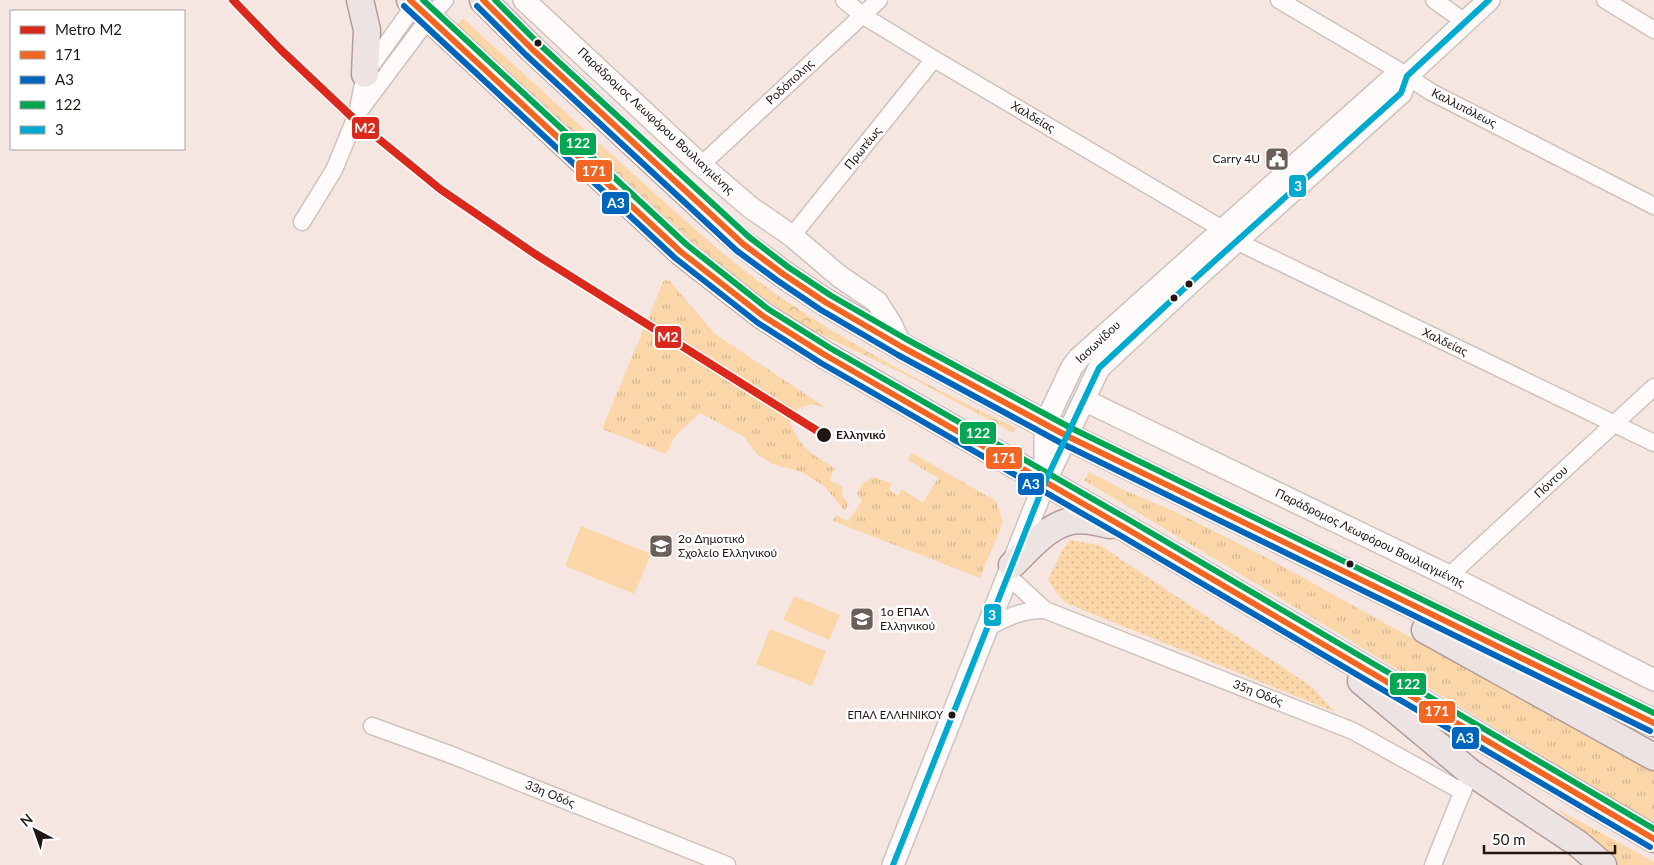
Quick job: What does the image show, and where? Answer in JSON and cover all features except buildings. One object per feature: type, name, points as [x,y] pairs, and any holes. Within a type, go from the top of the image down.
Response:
[{"type":"main road","points":[[360,0],[367,30],[365,74]]},
{"type":"main road","points":[[483,0],[532,49],[665,174],[743,244],[783,274],[826,302],[1056,430],[1654,723]]},
{"type":"main road","points":[[423,4],[644,220],[680,252],[763,316],[825,355],[1127,529],[1654,839]]},
{"type":"main road","points":[[1010,570],[1045,534],[1067,522],[1080,520],[1127,529]]},
{"type":"main road","points":[[1274,538],[1347,586],[1654,757]]},
{"type":"main road","points":[[1298,629],[1466,782],[1578,843],[1603,865]]},
{"type":"street","name":"Παράδρομος Λεωφόρου Βουλιαγμένης","points":[[524,0],[701,165],[750,207],[792,236],[839,276],[877,302],[902,346]]},
{"type":"street","name":"Χαλδείας","points":[[844,0],[862,15],[934,59],[1230,235],[1654,444]]},
{"type":"street","name":"Ροδόπολης","points":[[701,165],[879,0]]},
{"type":"street","name":"Καλλιπόλεως","points":[[1279,0],[1431,92],[1654,206]]},
{"type":"street","points":[[1434,0],[1464,22]]},
{"type":"street","name":"Ιασωνίδου","points":[[1056,430],[1084,400],[1099,368],[1230,235],[1393,78],[1407,76],[1489,0]]},
{"type":"street","points":[[1605,0],[1654,30]]},
{"type":"street","points":[[357,114],[365,74],[423,4]]},
{"type":"street","points":[[302,222],[334,170],[357,114],[423,4]]},
{"type":"street","name":"Πρωτέως","points":[[792,236],[934,59]]},
{"type":"street","name":"Ιασωνίδου","points":[[893,865],[1045,482],[1072,367],[1079,358],[1162,283],[1230,235]]},
{"type":"street","name":"Πόντου","points":[[1449,576],[1654,387]]},
{"type":"street","name":"Παράδρομος Λεωφόρου Βουλιαγμένης","points":[[1084,400],[1449,576],[1654,680]]},
{"type":"street","name":"35η Οδός","points":[[1010,570],[1045,610]]},
{"type":"street","name":"35η Οδός","points":[[987,628],[1020,612],[1045,610],[1353,731],[1466,782]]},
{"type":"street","name":"33η Οδός","points":[[372,726],[441,751],[727,865]]},
{"type":"street","points":[[1433,865],[1466,782]]},
{"type":"green space","points":[[463,18],[712,244],[769,289],[828,328],[890,364],[1016,428],[1013,433],[912,378],[804,326],[734,278],[696,249],[455,27]]},
{"type":"green space","points":[[664,280],[670,281],[715,334],[825,407],[811,404],[797,409],[790,422],[803,445],[835,468],[829,480],[843,487],[842,495],[848,504],[845,511],[824,486],[802,472],[772,464],[757,454],[743,436],[700,413],[676,435],[666,454],[602,429]]},
{"type":"green space","points":[[912,453],[996,501],[1003,522],[980,578],[833,521],[836,515],[848,521],[862,501],[857,493],[863,483],[873,477],[892,483],[889,490],[898,496],[902,489],[923,503],[938,478],[908,460]]},
{"type":"green space","points":[[1089,472],[1124,490],[1180,514],[1269,559],[1654,772],[1654,822],[1084,480]]},
{"type":"green space","points":[[581,526],[651,554],[634,594],[565,566]]},
{"type":"green space","points":[[1070,540],[1100,545],[1312,687],[1335,712],[1066,603],[1057,594],[1048,580],[1063,549]]},
{"type":"green space","points":[[794,596],[840,615],[829,640],[783,620]]},
{"type":"green space","points":[[770,629],[826,651],[812,686],[756,664]]},
{"type":"green space","points":[[1557,809],[1654,862],[1654,865],[1614,865],[1595,844]]},
{"type":"metro line","name":"Μ2","points":[[233,0],[280,49],[353,118],[440,189],[535,254],[824,435]]},
{"type":"transit line","name":"171","points":[[410,0],[681,252],[763,316],[825,355],[1127,529],[1654,839]]},
{"type":"transit line","name":"122","points":[[423,0],[687,245],[768,309],[830,348],[1131,521],[1654,829]]},
{"type":"transit line","name":"171","points":[[483,0],[532,49],[743,244],[825,302],[902,347],[1067,436],[1654,723]]},
{"type":"transit line","name":"122","points":[[495,0],[538,43],[749,237],[788,267],[830,295],[906,339],[1071,428],[1654,713]]},
{"type":"transit line","name":"3","points":[[893,865],[1045,482],[1099,368],[1189,284],[1401,93],[1407,76],[1489,0]]},
{"type":"transit line","name":"Α3","points":[[404,6],[675,258],[758,323],[821,363],[1123,537],[1650,847]]},
{"type":"transit line","name":"Α3","points":[[477,6],[526,55],[737,251],[821,310],[898,355],[1063,444],[1650,731]]},
{"type":"place","name":"Carry 4U","points":[[1277,159]]},
{"type":"place","name":"Ελληνικό","points":[[824,435]]},
{"type":"place","name":"2ο Δημοτικό Σχολείο Ελληνικού","points":[[661,546]]},
{"type":"place","name":"1ο ΕΠΑΛ Ελληνικού","points":[[862,619]]},
{"type":"place","name":"ΕΠΑΛ ΕΛΛΗΝΙΚΟΥ","points":[[952,715]]}]
